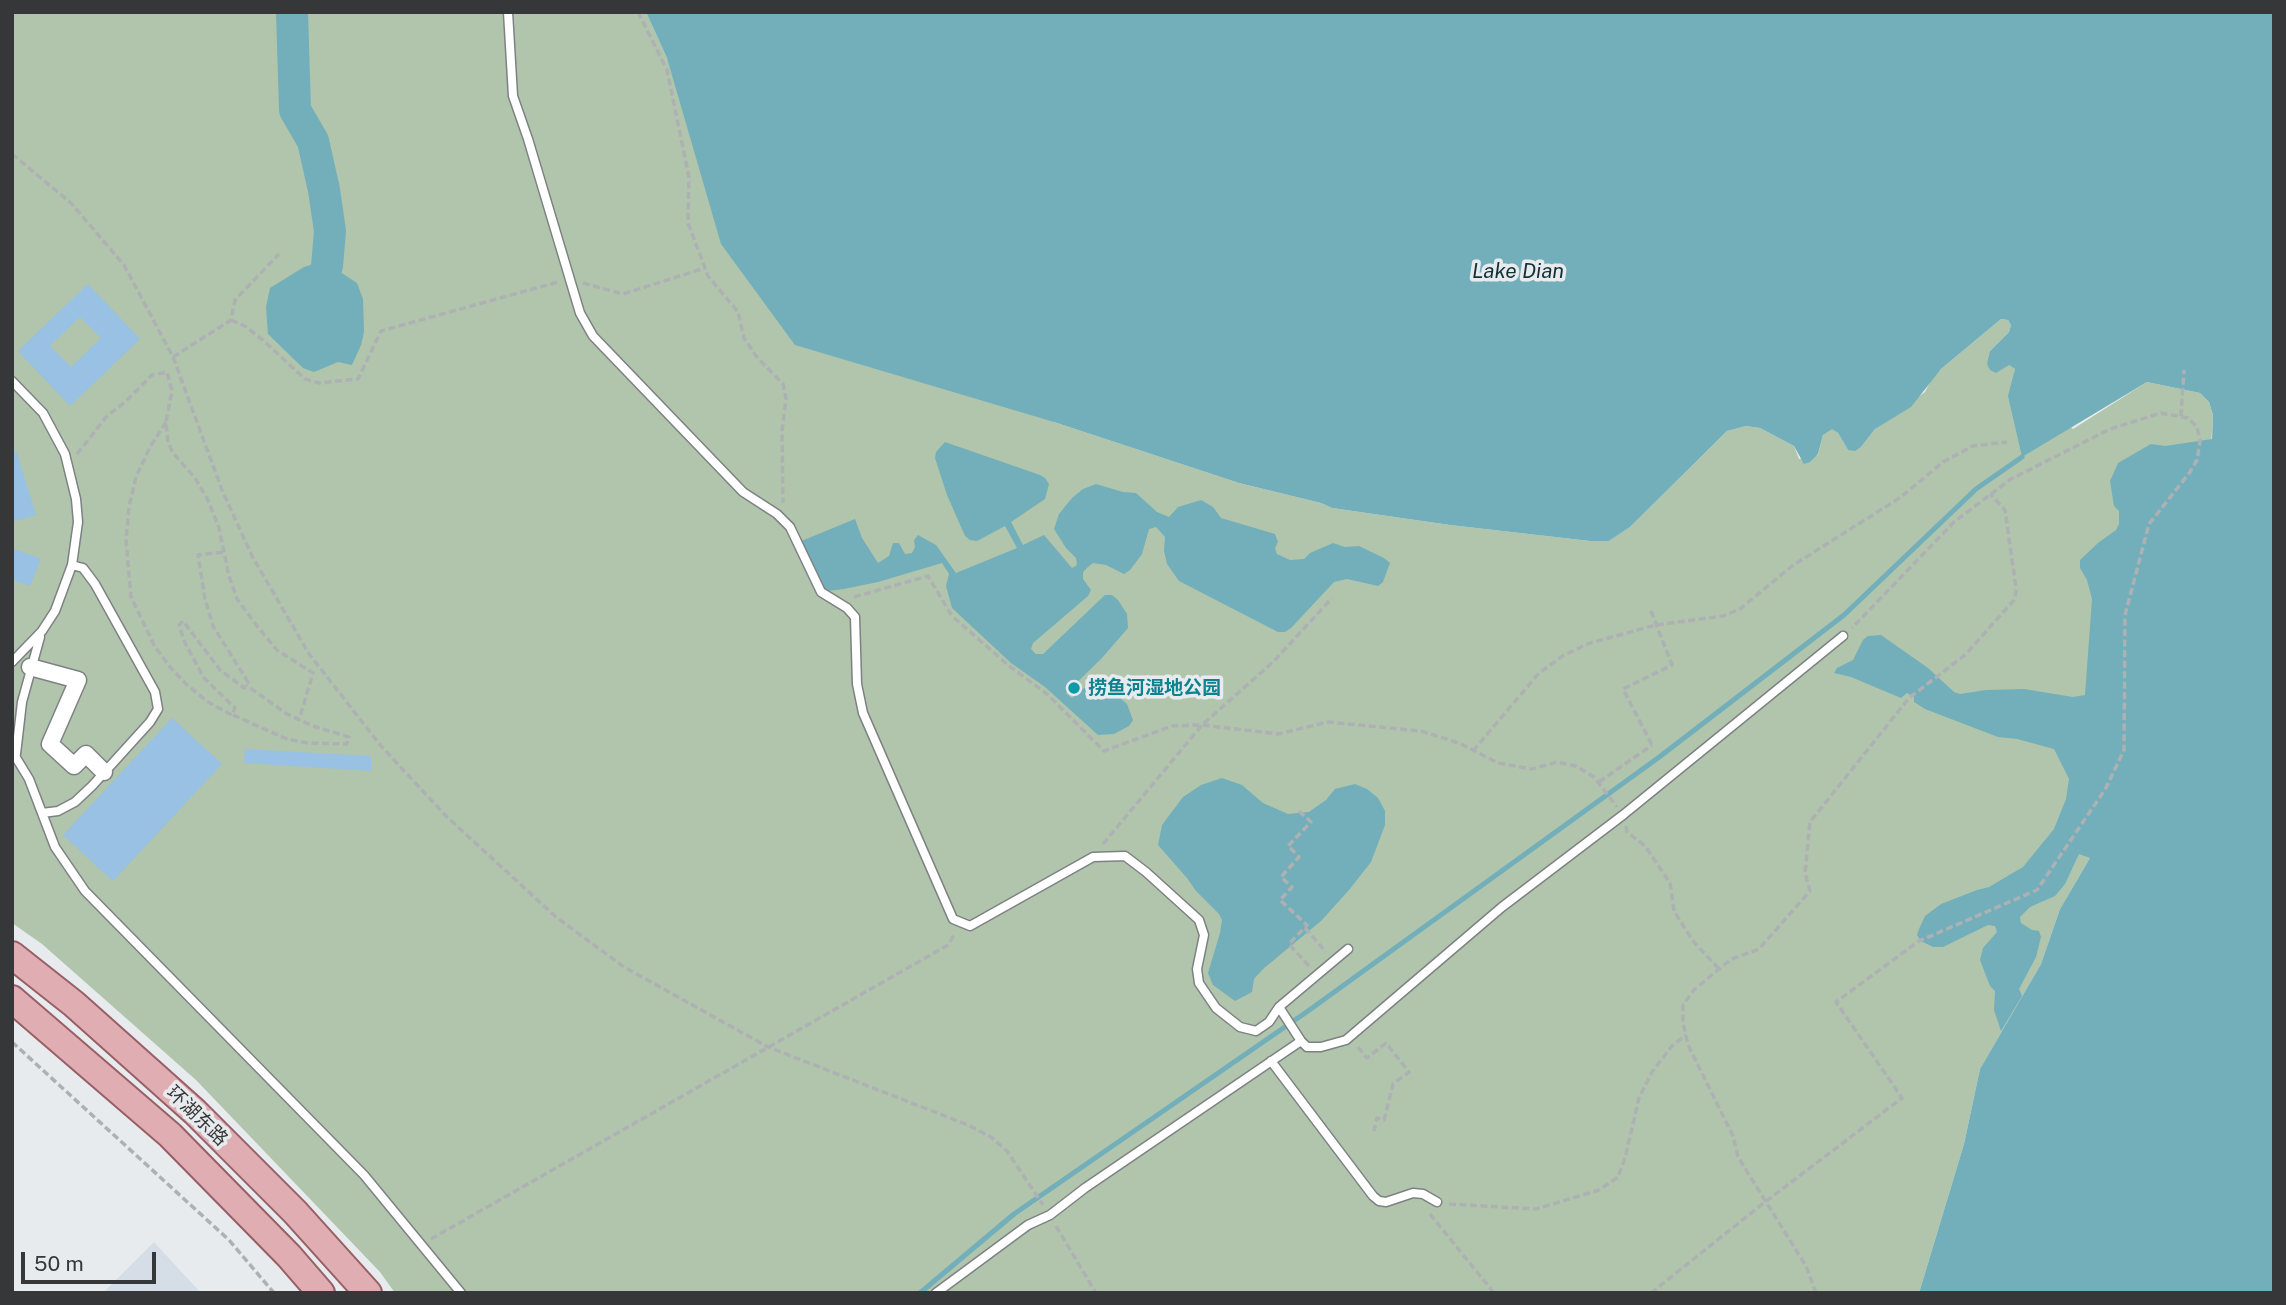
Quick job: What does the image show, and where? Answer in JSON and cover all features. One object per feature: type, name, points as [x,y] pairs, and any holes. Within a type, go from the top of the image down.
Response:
[{"type":"main road","name":"环湖东路","points":[[12,955],[74,1004],[195,1112],[295,1212],[368,1293]]},
{"type":"main road","name":"环湖东路","points":[[12,999],[170,1135],[289,1256],[321,1293]]},
{"type":"street","points":[[30,667],[78,680],[50,744],[74,766],[86,754],[104,772]]},
{"type":"lane","points":[[508,12],[513,96],[580,313],[593,336],[743,492],[790,527],[821,592],[847,608],[855,617],[856,684],[863,713],[953,919],[970,926],[1093,857],[1125,856],[1199,920],[1204,935],[1197,969],[1199,983],[1216,1008],[1240,1027],[1256,1031],[1348,949]]},
{"type":"lane","points":[[12,381],[43,413],[55,433],[68,462],[77,510],[76,545],[72,565],[64,590],[42,631],[30,667],[14,752],[30,779],[55,847],[85,891],[365,1175],[461,1293]]},
{"type":"lane","points":[[42,813],[58,811],[75,802],[158,709],[155,692],[95,584],[83,568],[72,565]]},
{"type":"lane","points":[[12,662],[42,631]]},
{"type":"lane","points":[[1281,1010],[1295,1033],[1307,1046],[1321,1047],[1346,1040],[1502,907],[1623,815],[1843,636]]},
{"type":"lane","points":[[936,1293],[1028,1224],[1049,1213],[1301,1041]]},
{"type":"lane","points":[[1271,1061],[1373,1196],[1385,1202],[1413,1193],[1423,1194],[1437,1202]]},
{"type":"path","points":[[638,12],[667,70],[689,177],[688,223],[708,276],[738,313],[744,338],[756,356],[783,384],[786,399],[782,431],[784,521]]},
{"type":"path","points":[[12,154],[71,203],[124,265],[173,357],[222,490],[253,556],[309,654],[381,746],[446,816],[556,917],[624,967],[768,1047],[968,1125],[991,1137],[1007,1152],[1027,1180],[1097,1293]]},
{"type":"path","points":[[173,357],[231,320],[235,300],[279,254]]},
{"type":"path","points":[[231,320],[245,326],[264,341],[305,379],[319,383],[358,379],[381,331],[570,279],[623,294],[705,268]]},
{"type":"path","points":[[2181,416],[2184,370]]},
{"type":"path","points":[[68,462],[80,452],[107,416],[152,374],[167,372],[172,391],[166,422],[168,442],[173,453],[208,498],[219,528],[237,599],[277,650],[313,673],[299,720]]},
{"type":"path","points":[[1651,1293],[1902,1098],[1836,1002],[1919,941],[2037,890],[2106,788],[2124,750],[2125,615],[2149,524],[2197,460],[2200,441],[2197,427],[2188,418],[2161,413],[2110,429],[2011,480],[1954,522],[1860,622],[1843,636]]},
{"type":"path","points":[[166,422],[136,477],[129,506],[126,540],[131,597],[155,646],[186,684],[208,702],[232,715],[287,739],[308,743],[347,744],[349,737],[299,720],[246,685]]},
{"type":"path","points":[[1473,751],[1539,673],[1564,655],[1590,643],[1656,625],[1723,616],[1740,609],[1792,566],[1901,497],[1943,462],[1973,446],[2007,442]]},
{"type":"path","points":[[1816,1293],[1806,1266],[1738,1157],[1733,1136],[1688,1045],[1683,1023],[1683,1005],[1694,990],[1719,969],[1732,960],[1759,949],[1810,891],[1805,873],[1810,822],[1909,698],[1965,655],[2015,599],[2016,588],[2005,510],[1990,494]]},
{"type":"path","points":[[224,552],[198,555],[205,599],[213,626],[248,682],[246,685]]},
{"type":"path","points":[[847,608],[855,597],[928,576],[952,616],[1047,694],[1104,751],[1172,726],[1202,724],[1278,734],[1328,722],[1421,731],[1459,743],[1498,764],[1532,769],[1558,762],[1576,766],[1600,784],[1617,807]]},
{"type":"path","points":[[1093,857],[1202,724],[1273,662],[1332,598]]},
{"type":"path","points":[[1600,784],[1652,745],[1623,689],[1672,665],[1651,611]]},
{"type":"path","points":[[232,715],[235,708],[204,678],[185,643],[179,625],[183,621],[220,670],[244,688],[246,685]]},
{"type":"path","points":[[1298,811],[1311,822],[1288,846],[1299,857],[1281,877],[1292,887],[1280,900],[1307,925],[1289,944],[1317,975]]},
{"type":"path","points":[[1623,815],[1627,832],[1645,846],[1670,883],[1674,911],[1693,941],[1719,969]]},
{"type":"path","points":[[423,1243],[948,945],[962,923]]},
{"type":"path","points":[[1305,928],[1333,962]]},
{"type":"path","points":[[1437,1202],[1503,1209],[1536,1209],[1599,1190],[1618,1177],[1639,1098],[1652,1072],[1672,1046],[1686,1035]]},
{"type":"path","points":[[12,1042],[229,1240],[275,1293]]},
{"type":"path","points":[[1357,1045],[1367,1058],[1386,1043],[1409,1072],[1393,1084],[1384,1120],[1377,1118],[1374,1130]]},
{"type":"path","points":[[1413,1193],[1494,1293]]},
{"type":"shaded area","points":[[154,1242],[201,1293],[103,1293]]},
{"type":"green space","name":"捞鱼河湿地公园","points":[[12,12],[646,12],[667,58],[1054,422],[1239,483],[1332,508],[1450,525],[1609,541],[1630,527],[1727,431],[1746,426],[1760,428],[1794,446],[1799,459],[1818,455],[1823,435],[1832,428],[1848,450],[1861,447],[1875,429],[1925,392],[1941,369],[2001,319],[2008,320],[2011,325],[2009,332],[1990,351],[2015,369],[2014,376],[2073,429],[2147,382],[2200,393],[2209,402],[2213,415],[2210,462],[2090,858],[2060,909],[2041,964],[1980,1069],[1964,1144],[1919,1293],[395,1293],[380,1272],[196,1080],[42,944],[12,923]]},
{"type":"water","name":"Lake Dian","points":[[646,12],[2274,12],[2274,1293],[1919,1293],[1964,1144],[1980,1069],[2041,964],[2060,909],[2090,858],[2079,854],[2065,884],[2055,896],[2030,907],[2020,917],[2021,923],[2039,931],[2041,937],[2036,957],[2019,989],[2022,996],[2001,1031],[1994,1010],[1995,991],[1990,986],[1980,960],[1983,948],[1997,932],[1995,926],[1988,925],[1943,947],[1933,947],[1921,941],[1917,935],[1925,916],[1941,904],[1989,887],[2023,867],[2054,829],[2066,799],[2069,779],[2054,749],[1998,737],[1925,709],[1907,693],[1901,698],[1851,677],[1834,673],[1837,668],[1853,660],[1863,640],[1868,636],[1881,635],[1960,694],[2024,689],[2073,697],[2085,695],[2092,599],[2087,580],[2080,568],[2080,560],[2116,530],[2119,524],[2119,511],[2114,506],[2110,481],[2118,463],[2151,444],[2165,446],[2212,439],[2213,415],[2209,402],[2200,393],[2147,382],[2022,457],[2008,396],[2015,369],[2009,365],[1996,373],[1990,370],[1987,364],[1990,351],[2009,332],[2011,325],[2008,320],[2001,319],[1941,369],[1911,407],[1875,429],[1855,451],[1848,450],[1838,433],[1832,429],[1823,435],[1818,454],[1804,464],[1794,446],[1760,428],[1746,426],[1727,431],[1630,527],[1609,541],[1450,525],[1332,508],[1239,483],[1054,422],[795,345],[721,244],[667,58]]},
{"type":"water","points":[[317,263],[337,270],[357,283],[363,299],[364,332],[352,365],[338,362],[314,372],[303,368],[268,334],[266,307],[270,288],[304,267]]},
{"type":"water","points":[[945,442],[1045,478],[1049,484],[1045,499],[1011,522],[1023,545],[1044,535],[1072,568],[1077,565],[1076,558],[1054,529],[1059,514],[1072,498],[1083,489],[1096,484],[1136,493],[1157,512],[1169,517],[1178,507],[1201,500],[1213,507],[1221,518],[1275,534],[1278,542],[1275,548],[1277,554],[1290,560],[1304,559],[1310,553],[1333,543],[1345,547],[1359,546],[1390,563],[1383,582],[1378,586],[1347,579],[1334,582],[1291,628],[1278,632],[1179,581],[1167,564],[1165,537],[1156,527],[1149,529],[1142,554],[1124,574],[1106,565],[1093,563],[1083,572],[1083,579],[1091,590],[1088,596],[1033,643],[1031,649],[1036,654],[1043,654],[1105,595],[1112,595],[1118,600],[1127,614],[1128,628],[1066,693],[1072,698],[1096,678],[1106,690],[1127,704],[1133,720],[1129,726],[1114,734],[1098,735],[1045,687],[1011,663],[952,608],[946,586],[949,574],[942,563],[844,589],[827,591],[821,586],[799,542],[855,519],[862,538],[878,563],[889,556],[893,543],[899,543],[905,554],[912,553],[914,540],[918,535],[936,545],[956,573],[1017,548],[1005,526],[977,541],[965,536],[935,458],[936,452]]},
{"type":"water","points":[[1222,778],[1242,785],[1263,803],[1288,814],[1309,812],[1326,800],[1335,789],[1355,784],[1378,798],[1385,811],[1385,825],[1371,862],[1349,890],[1321,921],[1263,969],[1254,979],[1252,992],[1235,1001],[1213,985],[1208,973],[1222,920],[1158,845],[1162,825],[1183,797],[1201,785]]},
{"type":"building","points":[[88,284],[140,339],[70,406],[18,351]],"holes":[[[80,317],[101,338],[71,367],[50,346]]]},
{"type":"building","points":[[16,450],[36,515],[12,522],[12,451]]},
{"type":"building","points":[[12,548],[41,559],[30,586],[12,580]]},
{"type":"building","points":[[172,718],[222,764],[113,881],[63,835]]},
{"type":"building","points":[[245,749],[371,756],[371,771],[244,763]]},
{"type":"waterway","points":[[292,12],[295,110],[313,141],[324,190],[330,231],[327,266]]},
{"type":"waterway","points":[[920,1293],[1014,1214],[1308,1011],[1658,758],[1844,615],[1976,489],[2022,457]]},
{"type":"place","name":"捞鱼河湿地公园","points":[[1074,688]]}]
